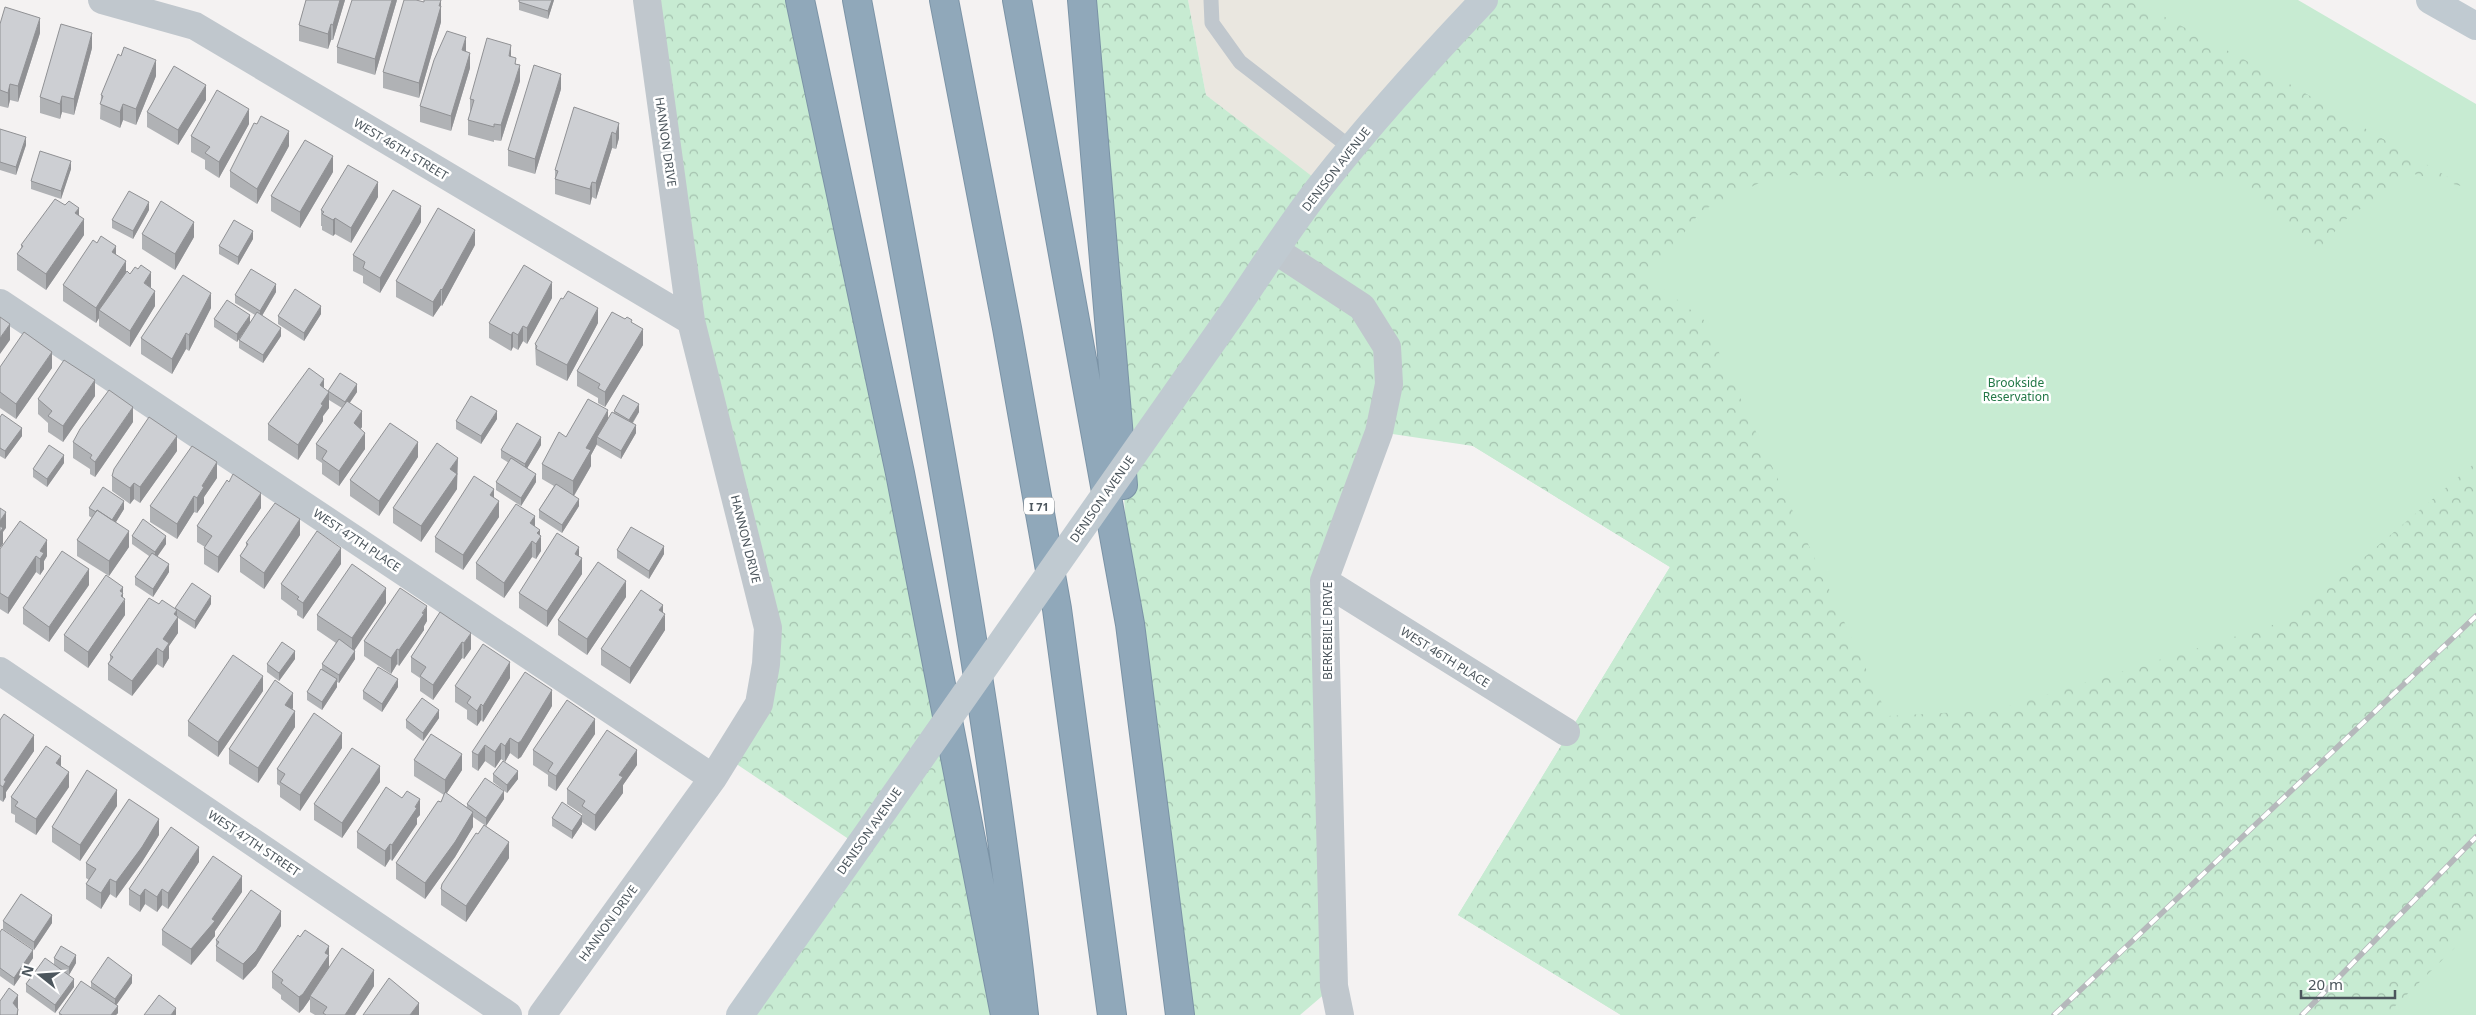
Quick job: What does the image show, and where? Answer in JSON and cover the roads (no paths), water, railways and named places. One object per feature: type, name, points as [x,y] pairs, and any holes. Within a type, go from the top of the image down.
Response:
[{"type":"highway","points":[[800,0],[900,473],[1005,1015]]},
{"type":"highway","points":[[857,0],[954,530],[990,750],[1024,1015]]},
{"type":"highway","name":"I 71","points":[[944,0],[1007,328],[1057,609],[1112,1015]]},
{"type":"highway","points":[[1016,0],[1079,334],[1130,624],[1180,1015]]},
{"type":"highway","points":[[1082,0],[1122,463],[1130,624]]},
{"type":"main road","points":[[2430,0],[2476,26]]},
{"type":"main road","name":"DENISON AVENUE","points":[[740,1015],[1275,250],[1351,148],[1474,4]]},
{"type":"street","name":"WEST 46TH STREET","points":[[102,0],[195,26],[691,321]]},
{"type":"street","name":"HANNON DRIVE","points":[[542,1015],[713,778],[759,704],[766,664],[768,628],[691,321],[647,0]]},
{"type":"street","name":"BERKEBILE DRIVE","points":[[1275,250],[1362,307],[1387,347],[1390,384],[1379,432],[1324,581],[1334,986],[1340,1015]]},
{"type":"street","name":"WEST 47TH PLACE","points":[[0,303],[713,778]]},
{"type":"street","name":"WEST 46TH PLACE","points":[[1324,581],[1566,732]]},
{"type":"street","name":"WEST 47TH STREET","points":[[0,671],[508,1015]]},
{"type":"lane","points":[[1210,0],[1212,23],[1240,62],[1351,148]]},
{"type":"railway","points":[[2054,1015],[2476,616]]},
{"type":"railway","points":[[2302,1015],[2476,837]]},
{"type":"park label","name":"Brookside Reservation","points":[[2016,389]]}]
